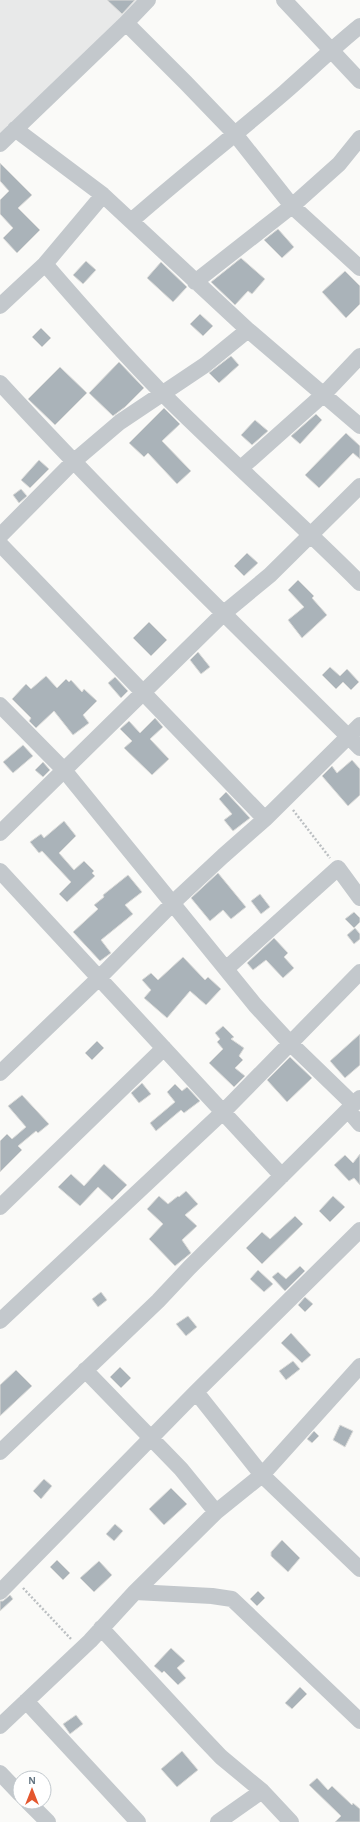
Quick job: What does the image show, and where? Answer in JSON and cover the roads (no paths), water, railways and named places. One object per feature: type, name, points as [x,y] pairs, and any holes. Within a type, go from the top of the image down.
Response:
[{"type":"street","points":[[0,144],[148,0]]},
{"type":"street","points":[[284,0],[360,81]]},
{"type":"street","points":[[126,23],[186,82],[234,134],[292,206],[357,260]]},
{"type":"street","points":[[131,221],[181,177],[286,91],[360,26]]},
{"type":"street","points":[[15,129],[103,195],[248,330],[360,426]]},
{"type":"street","points":[[195,282],[292,206],[339,164],[360,138]]},
{"type":"street","points":[[0,306],[45,264],[103,195]]},
{"type":"street","points":[[45,264],[102,331],[162,393],[310,533],[360,583]]},
{"type":"street","points":[[0,536],[73,462],[120,422],[205,365],[248,330]]},
{"type":"street","points":[[241,468],[324,394],[360,356]]},
{"type":"street","points":[[0,383],[73,462],[360,748]]},
{"type":"street","points":[[0,833],[224,613],[270,575],[310,533],[360,486]]},
{"type":"street","points":[[0,544],[144,692],[200,753],[265,820]]},
{"type":"street","points":[[0,705],[64,770],[113,828],[172,904],[255,1005],[290,1043],[354,1104],[360,1124]]},
{"type":"street","points":[[0,1073],[99,978],[172,904],[223,856],[265,820],[360,725]]},
{"type":"street","points":[[226,968],[338,868],[360,898]]},
{"type":"street","points":[[0,871],[224,1111],[282,1176]]},
{"type":"street","points":[[0,1321],[224,1111],[360,972]]},
{"type":"street","points":[[0,1207],[164,1048]]},
{"type":"street","points":[[0,1452],[158,1302],[189,1268],[354,1104]]},
{"type":"street","points":[[0,1592],[196,1392],[360,1230]]},
{"type":"street","points":[[85,1370],[181,1469],[216,1512]]},
{"type":"street","points":[[0,1726],[80,1649],[216,1512],[262,1475],[359,1370]]},
{"type":"street","points":[[196,1392],[262,1475],[360,1569]]},
{"type":"street","points":[[135,1592],[212,1596],[232,1599],[360,1722]]},
{"type":"street","points":[[101,1628],[201,1736],[222,1757],[262,1791],[291,1822]]},
{"type":"street","points":[[26,1701],[138,1822]]},
{"type":"street","points":[[0,1773],[12,1786]]},
{"type":"street","points":[[218,1822],[262,1791]]},
{"type":"street","points":[[36,1810],[48,1822]]}]
